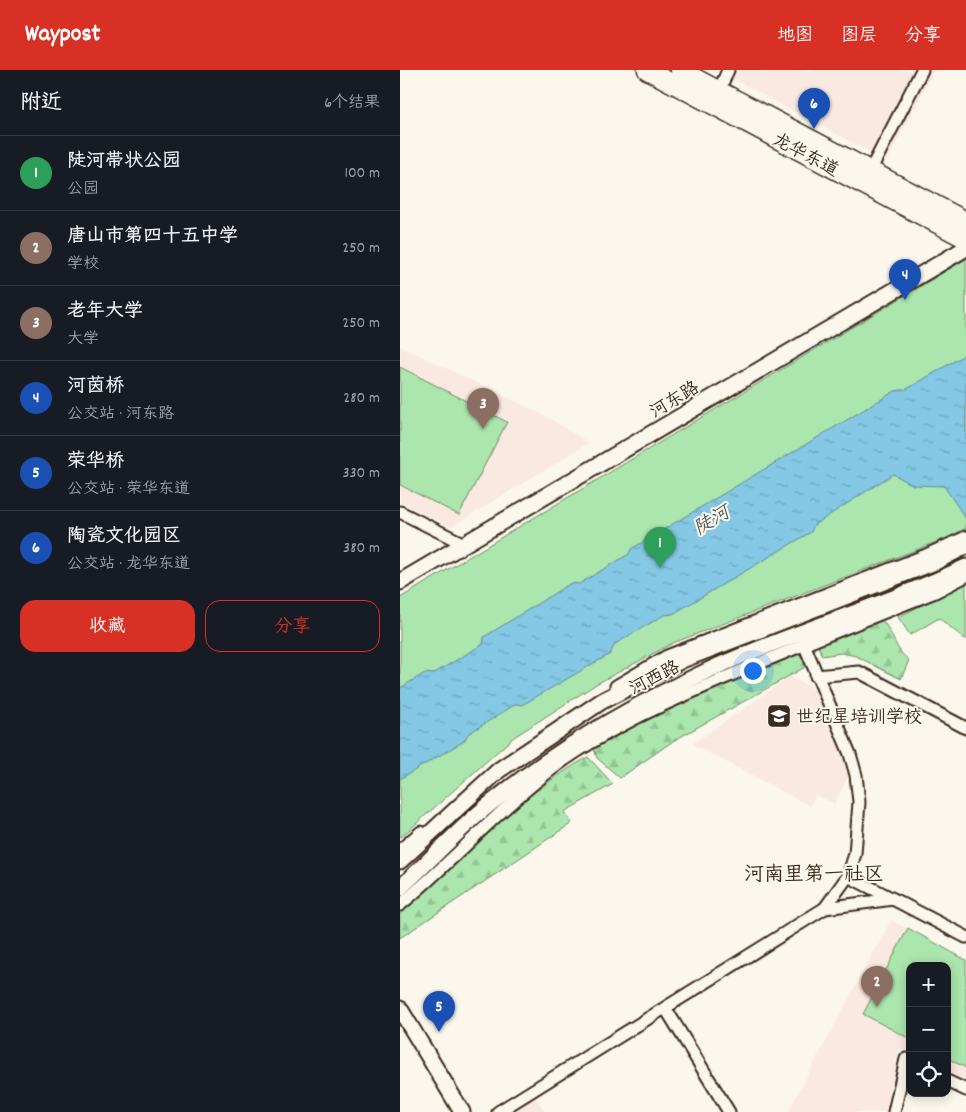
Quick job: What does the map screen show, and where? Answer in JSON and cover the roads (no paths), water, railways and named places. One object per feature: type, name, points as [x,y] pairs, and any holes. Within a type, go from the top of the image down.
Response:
[{"type":"main road","name":"龙华东道","points":[[647,70],[966,239]]},
{"type":"main road","name":"龙华东道","points":[[680,70],[966,221]]},
{"type":"main road","name":"河东路","points":[[400,582],[966,248]]},
{"type":"main road","name":"河西路","points":[[400,862],[499,770],[602,701],[682,660],[935,562],[962,543]]},
{"type":"main road","name":"河西路","points":[[400,888],[498,796],[563,749],[626,713],[707,671],[966,567]]},
{"type":"main road","points":[[400,1009],[461,1112]]},
{"type":"street","points":[[719,91],[728,70]]},
{"type":"street","points":[[870,169],[922,70]]},
{"type":"street","points":[[400,512],[464,544]]},
{"type":"street","points":[[400,850],[496,767],[543,732],[667,656],[962,543]]},
{"type":"street","points":[[400,905],[429,881],[505,808],[553,768],[609,732],[670,701],[804,644],[933,593],[966,576]]},
{"type":"street","points":[[498,1112],[666,1009],[825,908],[848,876],[855,854],[859,802],[856,775],[850,754],[804,644]]},
{"type":"street","points":[[816,676],[859,672],[966,728]]},
{"type":"street","points":[[848,876],[966,937]]},
{"type":"street","points":[[825,908],[893,899]]},
{"type":"street","points":[[666,1009],[729,1112]]},
{"type":"street","points":[[894,1112],[906,1059]]},
{"type":"street","points":[[951,1082],[966,1090]]},
{"type":"water","name":"陡河","points":[[966,354],[966,519],[944,486],[913,485],[893,474],[814,525],[811,532],[673,614],[664,615],[615,644],[610,654],[522,705],[516,704],[468,734],[464,741],[400,779],[400,688],[425,673],[433,674],[483,644],[484,637],[571,583],[579,584],[629,554],[631,549],[895,391],[907,389]]},
{"type":"place","name":"陶瓷文化园区","points":[[814,129]]},
{"type":"place","name":"河茵桥","points":[[905,300]]},
{"type":"place","name":"老年大学","points":[[483,429]]},
{"type":"place","name":"陡河带状公园","points":[[660,568]]},
{"type":"place","name":"世纪星培训学校","points":[[779,716]]},
{"type":"place","name":"唐山市第四十五中学","points":[[877,1007]]},
{"type":"place","name":"荣华桥","points":[[439,1032]]},
{"type":"district","name":"河南里第一社区","points":[[814,873]]}]
